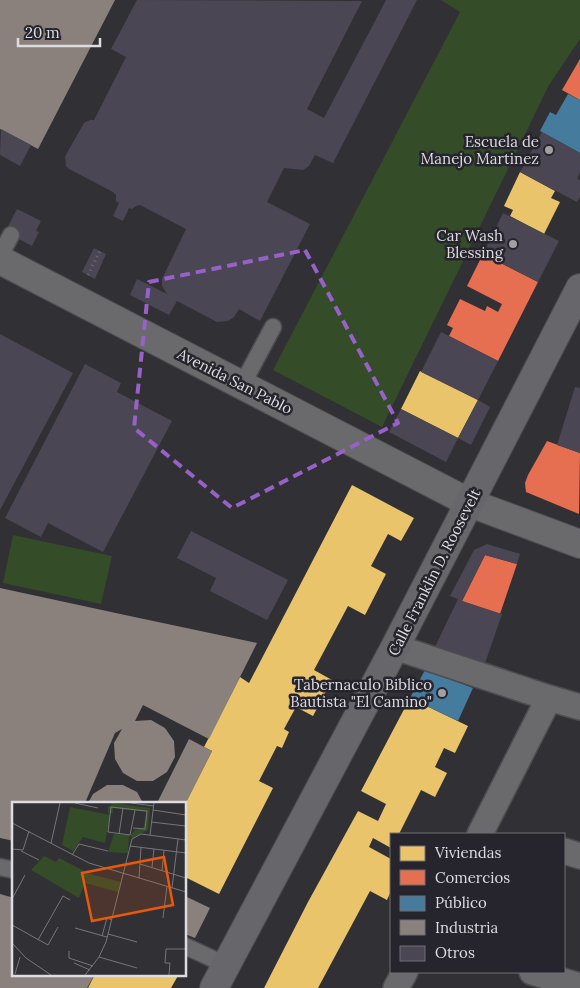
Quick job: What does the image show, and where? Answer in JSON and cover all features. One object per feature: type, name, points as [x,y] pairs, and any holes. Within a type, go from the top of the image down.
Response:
[{"type":"main road","name":"Calle Franklin D. Roosevelt","points":[[220,976],[395,647],[580,288]]},
{"type":"street","name":"Avenida San Pablo","points":[[0,258],[470,503],[580,544]]},
{"type":"street","points":[[395,647],[549,698],[580,706]]},
{"type":"street","points":[[490,832],[549,698]]},
{"type":"street","points":[[565,851],[580,856]]},
{"type":"street","points":[[396,988],[404,973]]},
{"type":"street","points":[[535,973],[580,986]]},
{"type":"lane","points":[[0,258],[11,236]]},
{"type":"lane","points":[[242,385],[273,327]]},
{"type":"lane","points":[[186,947],[220,976]]},
{"type":"path","points":[[85,282],[100,251]]},
{"type":"highlighted area","points":[[305,250],[398,423],[232,508],[134,428],[149,282]]},
{"type":"green space","points":[[441,0],[580,0],[580,39],[549,85],[382,427],[273,370],[460,12]]},
{"type":"green space","points":[[13,535],[112,556],[101,604],[3,583]]},
{"type":"building: Viviendas","points":[[520,172],[555,191],[551,198],[560,202],[544,234],[510,216],[513,210],[504,206]]},
{"type":"building: Viviendas","points":[[420,371],[478,400],[458,438],[401,409]]},
{"type":"building: Viviendas","points":[[352,485],[414,518],[401,541],[388,534],[371,566],[386,574],[365,615],[348,606],[314,670],[332,680],[313,716],[296,707],[284,729],[289,732],[282,748],[277,746],[259,781],[273,788],[219,894],[186,878],[186,802],[212,751],[204,747],[240,677],[249,683]]},
{"type":"building: Viviendas","points":[[410,698],[468,726],[455,753],[444,748],[435,767],[447,773],[435,797],[421,790],[400,833],[390,833],[390,847],[373,838],[369,847],[390,858],[390,893],[387,900],[370,891],[318,988],[264,988],[358,811],[378,821],[386,804],[361,791]]},
{"type":"building: Viviendas","points":[[94,976],[178,976],[171,988],[88,988]]},
{"type":"building: Comercios","points":[[580,59],[580,100],[562,90]]},
{"type":"building: Comercios","points":[[483,254],[538,282],[498,361],[449,336],[453,328],[447,325],[460,299],[485,311],[487,306],[498,312],[502,304],[467,286]]},
{"type":"building: Comercios","points":[[547,441],[580,453],[579,514],[526,492],[525,483],[528,475]]},
{"type":"building: Comercios","points":[[485,555],[517,564],[500,614],[462,601]]},
{"type":"building: Público","points":[[568,94],[580,100],[580,153],[540,131],[550,112],[556,115]]},
{"type":"building: Público","name":"Tabernaculo Biblico Bautista \"El Camino\"","points":[[425,670],[473,688],[458,721],[410,698]]},
{"type":"building: Industria","points":[[0,0],[115,0],[38,149],[0,129]]},
{"type":"building: Industria","points":[[0,588],[257,643],[209,739],[143,705],[135,721],[151,720],[165,728],[174,741],[175,757],[167,772],[153,781],[137,781],[123,773],[115,759],[114,743],[122,729],[115,733],[85,802],[12,802],[12,841],[0,838]]},
{"type":"building: Industria","points":[[189,739],[212,751],[186,803],[158,802]]},
{"type":"building: Industria","points":[[107,785],[123,785],[137,792],[142,802],[89,802],[93,794]]},
{"type":"building: Industria","points":[[0,894],[12,897],[12,976],[94,976],[87,988],[0,988]]},
{"type":"building: Industria","points":[[186,896],[210,908],[195,938],[186,934]]},
{"type":"building: Otros","points":[[137,0],[362,1],[307,109],[324,118],[386,0],[417,0],[333,163],[315,155],[309,166],[303,170],[284,168],[267,202],[310,224],[260,321],[239,309],[234,317],[228,321],[217,322],[177,301],[169,315],[130,295],[137,279],[167,294],[162,286],[162,279],[186,229],[140,205],[132,209],[129,208],[123,221],[113,216],[119,203],[116,201],[116,195],[66,166],[65,157],[68,151],[84,123],[94,120],[126,57],[111,49]]},
{"type":"building: Otros","points":[[1,129],[31,145],[20,166],[0,155]]},
{"type":"building: Otros","points":[[542,132],[580,153],[580,172],[577,179],[580,180],[580,197],[577,202],[520,172]]},
{"type":"building: Otros","points":[[17,209],[41,221],[36,231],[39,232],[32,246],[5,232]]},
{"type":"building: Otros","name":"Car Wash Blessing","points":[[503,213],[559,241],[538,282],[483,254]]},
{"type":"building: Otros","points":[[94,248],[106,254],[95,279],[82,272]]},
{"type":"building: Otros","points":[[441,332],[498,361],[478,400],[421,372]]},
{"type":"building: Otros","points":[[0,334],[73,373],[0,510]]},
{"type":"building: Otros","points":[[85,364],[121,383],[117,392],[172,421],[103,552],[48,523],[41,537],[5,518]]},
{"type":"building: Otros","points":[[575,387],[580,388],[580,453],[557,445]]},
{"type":"building: Otros","points":[[478,400],[490,407],[471,445],[458,438]]},
{"type":"building: Otros","points":[[401,409],[458,438],[446,462],[389,432]]},
{"type":"building: Otros","points":[[191,531],[288,580],[267,620],[210,591],[216,578],[177,558]]},
{"type":"building: Otros","points":[[487,544],[520,554],[517,564],[485,555],[462,601],[502,614],[483,669],[433,651],[458,599],[450,596],[474,550]]},
{"type":"place","name":"Escuela de Manejo Martinez","points":[[549,150]]},
{"type":"place","name":"Car Wash Blessing","points":[[513,244]]},
{"type":"place","name":"Tabernaculo Biblico Bautista \"El Camino\"","points":[[442,693]]}]
